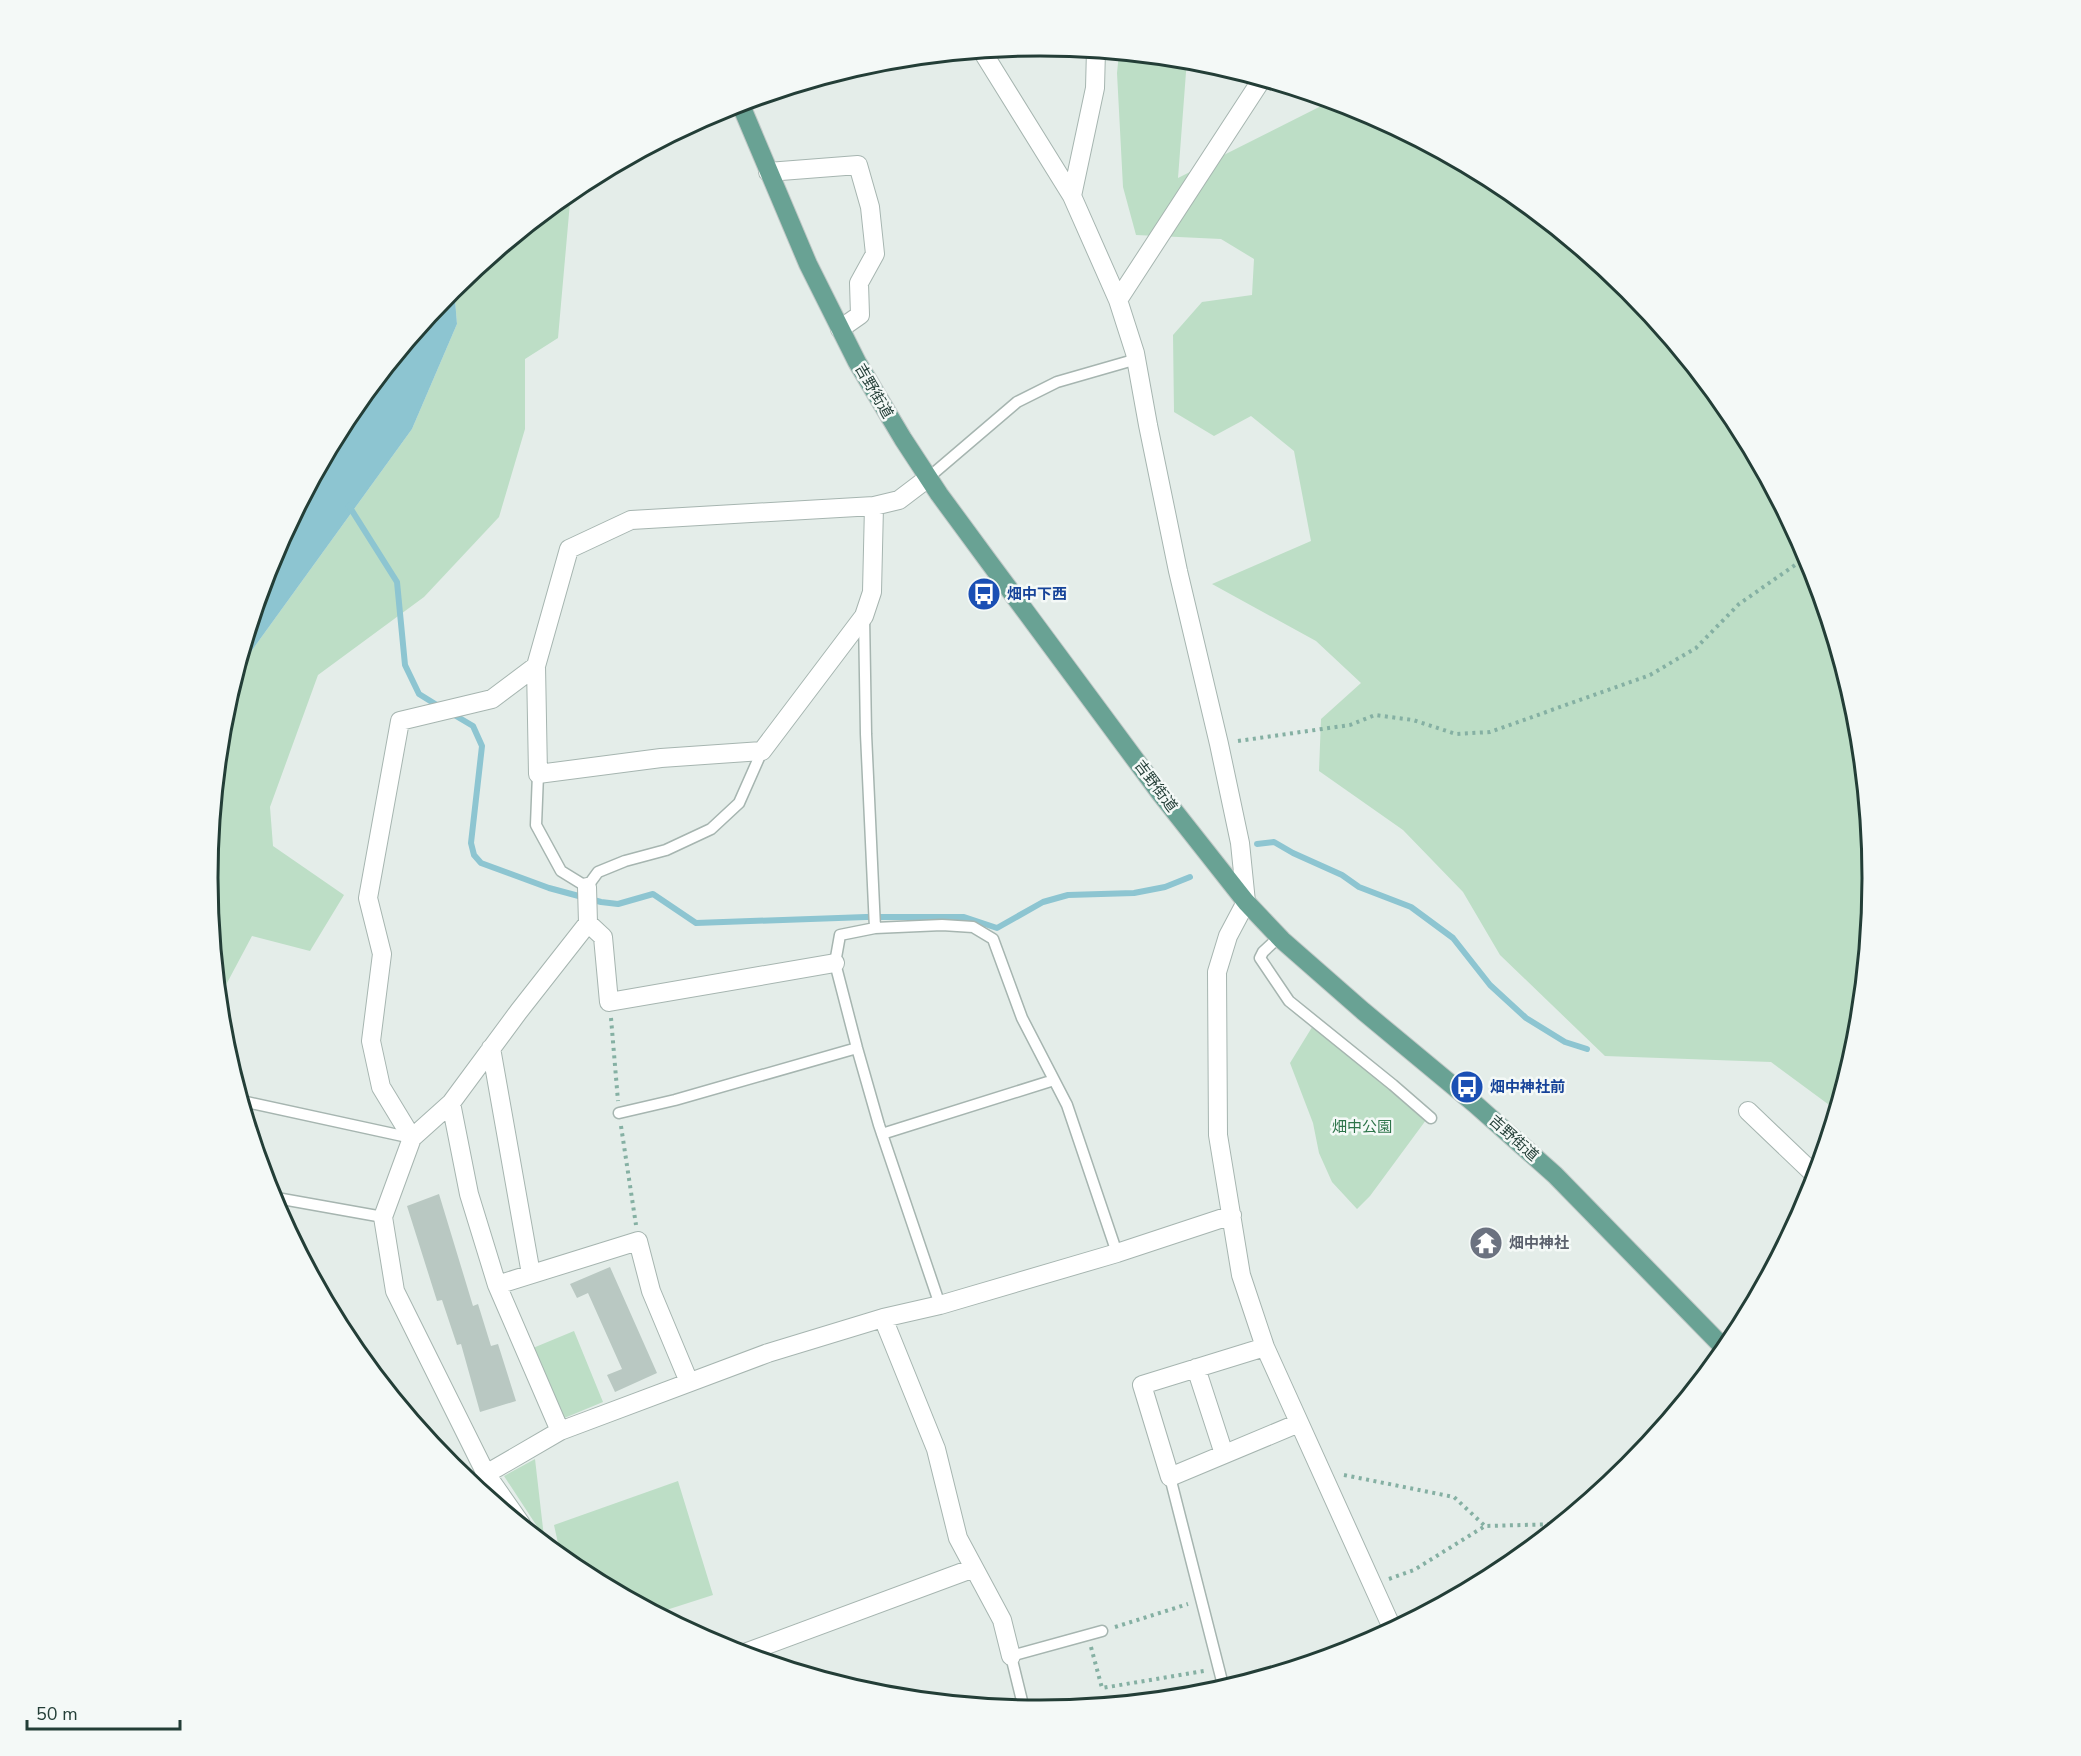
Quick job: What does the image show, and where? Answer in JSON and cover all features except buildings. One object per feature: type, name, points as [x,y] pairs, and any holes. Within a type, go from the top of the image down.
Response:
[{"type":"main road","name":"吉野街道","points":[[743,111],[808,264],[880,403],[928,478],[1160,793],[1246,902],[1279,937],[1555,1175],[1719,1343]]},
{"type":"street","points":[[986,57],[1072,196],[1118,300],[1137,359],[1178,571],[1240,843],[1246,902],[1228,936],[1217,972],[1218,1135],[1241,1275],[1265,1347],[1388,1623]]},
{"type":"street","points":[[1072,196],[1095,88],[1096,57]]},
{"type":"street","points":[[1118,300],[1258,85]]},
{"type":"street","points":[[768,172],[858,165],[870,207],[875,254],[859,283],[860,315],[840,329]]},
{"type":"street","points":[[874,506],[872,592],[864,616],[762,751],[661,758],[538,774],[536,666],[569,549],[631,520],[874,506],[899,500],[928,478]]},
{"type":"street","points":[[412,1138],[381,1087],[371,1041],[382,954],[368,898],[400,721],[492,699],[536,666]]},
{"type":"street","points":[[587,887],[588,922],[451,1103],[412,1138],[383,1217],[395,1291],[481,1480],[560,1431],[768,1353],[883,1318],[940,1305],[1118,1253],[1232,1215]]},
{"type":"street","points":[[588,922],[603,937],[609,1002],[835,963]]},
{"type":"street","points":[[491,1048],[531,1274]]},
{"type":"street","points":[[451,1103],[469,1194],[497,1285],[560,1431]]},
{"type":"street","points":[[1748,1111],[1809,1169]]},
{"type":"street","points":[[497,1285],[638,1241],[651,1291],[688,1382]]},
{"type":"street","points":[[883,1318],[936,1449],[958,1538],[1002,1620],[1011,1656]]},
{"type":"street","points":[[1265,1347],[1142,1385],[1170,1477],[1299,1423]]},
{"type":"street","points":[[1196,1368],[1224,1454]]},
{"type":"street","points":[[755,1649],[974,1568]]},
{"type":"lane","points":[[928,478],[1017,402],[1057,382],[1137,359]]},
{"type":"lane","points":[[864,616],[875,928]]},
{"type":"lane","points":[[538,774],[536,825],[561,871],[587,887],[598,872],[624,861],[666,850],[711,829],[739,802],[762,751]]},
{"type":"lane","points":[[940,1305],[882,1134],[857,1047],[835,963],[840,934],[875,928],[942,925],[973,927],[993,939],[1022,1018],[1067,1105],[1118,1253]]},
{"type":"lane","points":[[1279,937],[1263,952],[1260,958],[1288,1001],[1431,1118]]},
{"type":"lane","points":[[619,1113],[675,1100],[857,1047]]},
{"type":"lane","points":[[882,1134],[1054,1080]]},
{"type":"lane","points":[[250,1103],[412,1138]]},
{"type":"lane","points":[[284,1199],[383,1217]]},
{"type":"lane","points":[[1170,1477],[1222,1680]]},
{"type":"lane","points":[[1022,1700],[1011,1656],[1102,1631]]},
{"type":"path","points":[[1219,744],[1350,725],[1375,715],[1413,720],[1456,734],[1490,732],[1650,675],[1696,648],[1739,604],[1800,562]]},
{"type":"path","points":[[1315,1460],[1341,1474],[1454,1497],[1485,1526]]},
{"type":"path","points":[[1371,1585],[1414,1570],[1485,1526],[1549,1524]]},
{"type":"path","points":[[1102,1631],[1201,1600]]},
{"type":"path","points":[[1087,1635],[1102,1688],[1219,1668]]},
{"type":"green space","points":[[1118,60],[1186,69],[1178,178],[1322,105],[1404,140],[1452,166],[1541,225],[1622,296],[1693,377],[1724,421],[1753,467],[1800,563],[1835,665],[1856,771],[1863,878],[1861,932],[1856,985],[1847,1038],[1830,1106],[1771,1062],[1605,1056],[1500,955],[1463,892],[1403,830],[1319,771],[1321,719],[1361,683],[1316,641],[1212,584],[1311,541],[1294,451],[1251,416],[1214,436],[1174,412],[1173,335],[1202,302],[1252,295],[1254,259],[1221,239],[1136,235],[1123,187],[1117,73]]},
{"type":"green space","points":[[570,204],[558,338],[525,359],[525,429],[499,517],[424,597],[318,675],[270,807],[273,846],[344,895],[310,951],[252,936],[225,986],[218,878],[220,824],[225,771],[234,718],[250,654],[412,429],[457,324],[455,300],[459,296],[540,225]]},
{"type":"green space","name":"畑中公園","points":[[1314,1024],[1426,1120],[1370,1196],[1357,1209],[1332,1182],[1319,1153],[1313,1123],[1290,1063]]},
{"type":"green space","points":[[574,1331],[603,1402],[562,1419],[533,1348]]},
{"type":"green space","points":[[535,1459],[544,1534],[540,1531],[504,1476]]},
{"type":"green space","points":[[678,1481],[713,1595],[666,1610],[629,1590],[558,1544],[554,1525]]},
{"type":"water","points":[[455,300],[457,324],[412,429],[250,654],[281,563],[328,467],[388,377]]},
{"type":"waterway","points":[[349,506],[397,582],[405,665],[419,694],[440,707]]},
{"type":"waterway","points":[[451,713],[473,726],[482,746],[471,843],[474,855],[481,863],[549,888],[601,902],[618,904],[653,894],[696,923],[866,917],[964,917],[997,928],[1043,902],[1068,895],[1134,893],[1165,887],[1190,877]]},
{"type":"waterway","points":[[1257,844],[1274,842],[1342,875],[1359,887],[1411,907],[1453,938],[1490,985],[1526,1018],[1565,1042],[1587,1049]]},
{"type":"place","name":"畑中下西","points":[[984,594]]},
{"type":"place","name":"畑中神社前","points":[[1467,1087]]},
{"type":"place","name":"畑中神社","points":[[1486,1243]]}]
